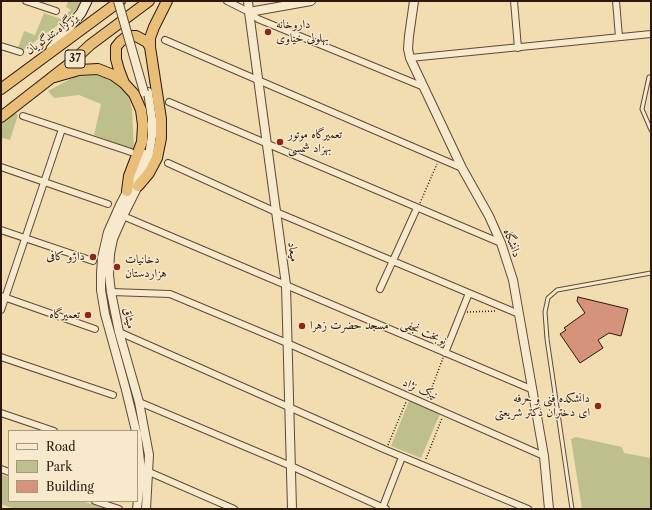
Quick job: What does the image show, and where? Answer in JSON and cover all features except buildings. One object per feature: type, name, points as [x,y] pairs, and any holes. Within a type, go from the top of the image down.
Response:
[{"type":"highway","name":"بزرگراه تندگویان","points":[[1,89],[120,1]]},
{"type":"highway","name":"37","points":[[1,117],[52,78],[90,46],[150,1]]},
{"type":"highway","points":[[138,186],[149,173],[157,158],[161,138],[161,119],[150,47],[150,38],[167,1]]},
{"type":"highway","points":[[124,83],[116,58],[116,47],[124,38],[130,36],[136,36],[147,42],[150,47]]},
{"type":"highway","points":[[52,78],[79,70],[98,69],[113,75],[124,83],[134,94],[140,110],[142,142],[129,176],[128,191]]},
{"type":"main road","points":[[47,54],[81,13],[88,1]]},
{"type":"street","points":[[26,1],[56,11]]},
{"type":"street","points":[[120,1],[144,92],[150,137]]},
{"type":"street","points":[[227,1],[247,5],[311,1]]},
{"type":"street","name":"دانشگاه","points":[[414,1],[408,49],[410,58],[462,168],[501,243],[513,280],[544,456],[549,509]]},
{"type":"street","points":[[514,1],[518,48]]},
{"type":"street","points":[[616,1],[619,37]]},
{"type":"street","points":[[247,5],[258,19],[424,87]]},
{"type":"street","name":"میعاد","points":[[247,5],[286,285],[292,509]]},
{"type":"street","points":[[410,58],[651,34]]},
{"type":"street","points":[[165,40],[462,168]]},
{"type":"street","points":[[1,46],[20,52]]},
{"type":"street","points":[[169,102],[501,243]]},
{"type":"street","points":[[23,116],[131,152]]},
{"type":"street","points":[[1,310],[3,297],[25,238],[62,129]]},
{"type":"street","name":"میثاق","points":[[137,509],[149,455],[139,402],[119,332],[111,292],[110,254],[113,239],[145,168],[150,137]]},
{"type":"street","name":"میثاق","points":[[136,430],[105,314],[101,290],[102,258],[108,232],[143,158],[150,137]]},
{"type":"street","points":[[168,163],[276,212],[519,314]]},
{"type":"street","points":[[1,167],[108,204]]},
{"type":"street","points":[[380,289],[417,208]]},
{"type":"street","name":"نوبخت نجفی","points":[[123,216],[531,389]]},
{"type":"street","points":[[1,230],[93,262]]},
{"type":"street","name":"نیک نژاد","points":[[111,292],[170,294],[287,343],[544,456]]},
{"type":"street","points":[[445,353],[469,293]]},
{"type":"street","points":[[3,297],[95,328]]},
{"type":"street","points":[[119,332],[290,406],[402,457],[528,509]]},
{"type":"street","points":[[1,356],[113,395]]},
{"type":"street","points":[[139,402],[291,466],[383,509],[402,457]]},
{"type":"street","points":[[1,413],[51,430]]},
{"type":"street","name":"میثاق","points":[[138,439],[145,472],[146,509]]},
{"type":"street","points":[[145,472],[234,509]]},
{"type":"street","points":[[98,502],[119,509]]},
{"type":"lane","points":[[651,77],[649,77],[642,109],[651,130]]},
{"type":"lane","points":[[572,509],[547,339],[545,312],[548,298],[557,290],[651,273]]},
{"type":"path","points":[[417,208],[440,159]]},
{"type":"path","points":[[462,312],[497,311]]},
{"type":"path","points":[[426,404],[445,353]]},
{"type":"path","points":[[386,450],[408,397]]},
{"type":"path","points":[[423,465],[444,412]]},
{"type":"green space","points":[[68,1],[81,1],[79,7],[65,20],[23,50],[18,48],[24,31],[35,35],[44,13],[61,19],[71,10],[66,7]]},
{"type":"green space","points":[[98,75],[116,82],[128,95],[132,109],[134,150],[94,135],[101,104],[79,95],[54,98],[48,91],[74,77]]},
{"type":"green space","points":[[13,111],[18,115],[10,140],[3,138],[1,142],[1,123]]},
{"type":"green space","points":[[409,401],[440,414],[421,458],[391,446]]},
{"type":"green space","points":[[576,437],[622,447],[624,453],[651,458],[651,509],[582,509],[571,439]]},
{"type":"green space","points":[[1,475],[8,477],[8,502],[85,502],[106,509],[14,509],[1,504]]},
{"type":"place","name":"داروخانه بهلولی خیاوی","points":[[268,32]]},
{"type":"place","name":"تعمیرگاه موتور بهزاد شمسی","points":[[280,142]]},
{"type":"place","name":"داژو کافی","points":[[93,257]]},
{"type":"place","name":"دخانیات هزاردستان","points":[[117,267]]},
{"type":"place","name":"تعمیرگاه","points":[[88,315]]},
{"type":"place","name":"مسجد حضرت زهرا","points":[[302,326]]},
{"type":"place","name":"دانشکده فنی و حرفه ای دختران دکتر شریعتی","points":[[598,406]]}]
